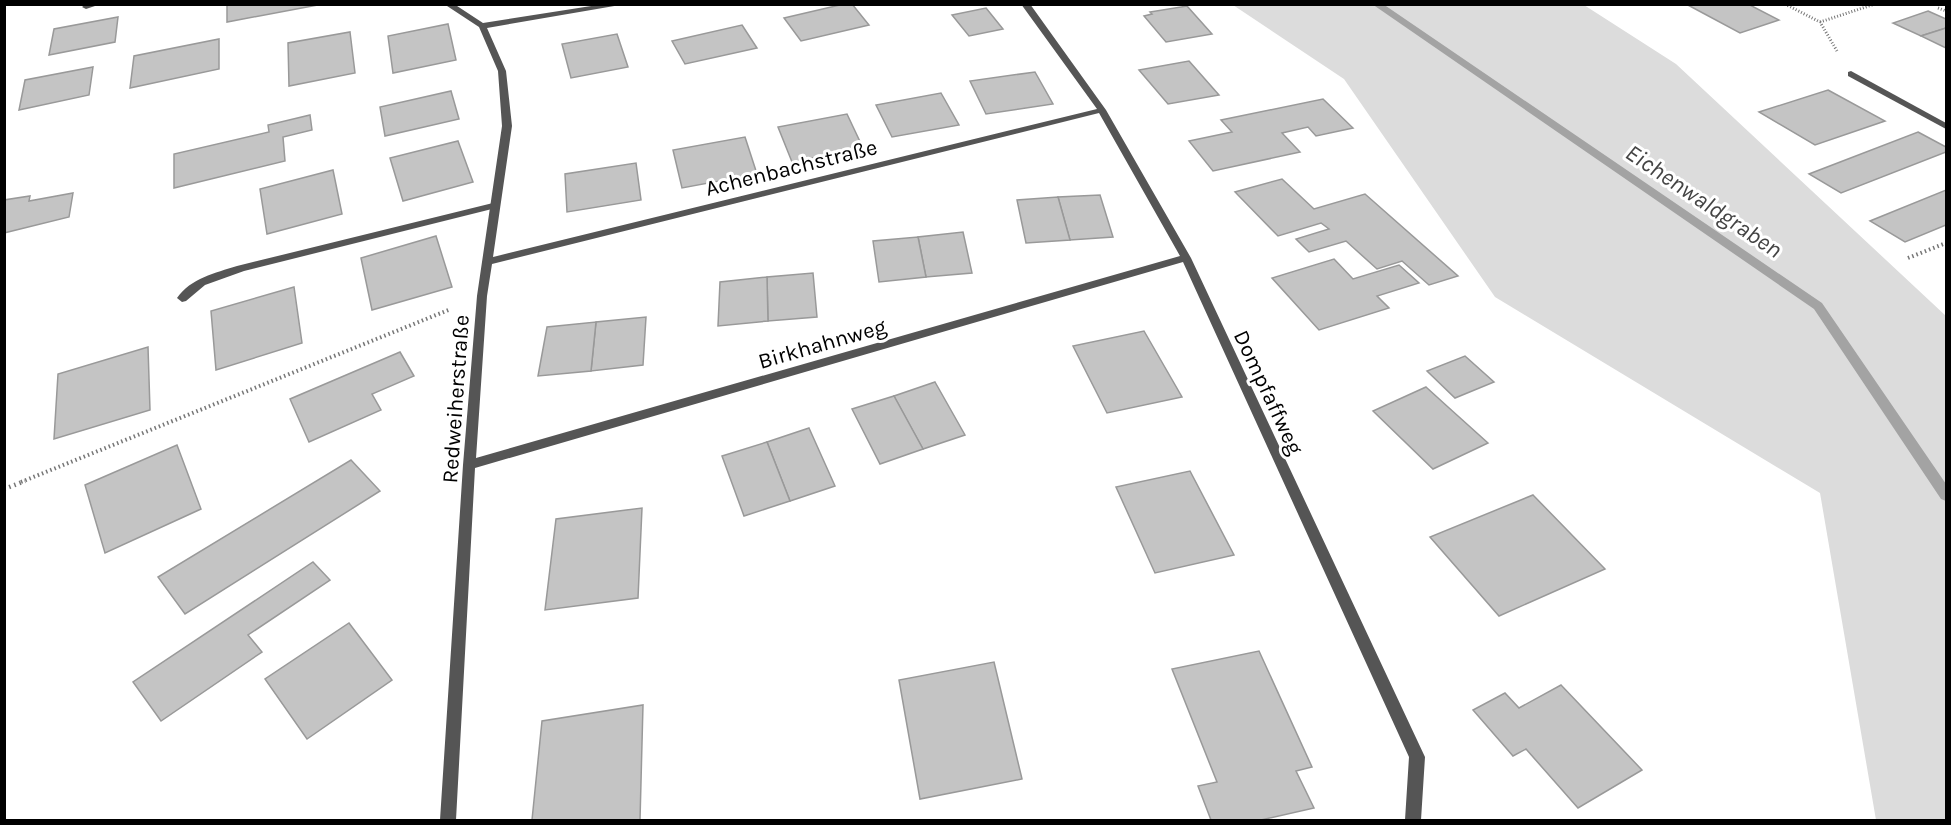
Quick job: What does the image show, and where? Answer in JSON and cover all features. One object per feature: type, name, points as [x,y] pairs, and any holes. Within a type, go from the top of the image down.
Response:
[{"type":"street","points":[[86,7],[97,4]]},
{"type":"street","points":[[448,4],[482,26],[622,4]]},
{"type":"street","name":"Dompfaffweg","points":[[1025,4],[1102,110],[1186,258],[1417,756],[1413,820]]},
{"type":"street","name":"Redweiherstraße","points":[[448,820],[469,465],[482,296],[489,261],[507,126],[502,71],[482,26]]},
{"type":"street","points":[[1851,74],[1947,126]]},
{"type":"street","name":"Achenbachstraße","points":[[489,261],[1102,110]]},
{"type":"street","points":[[182,298],[188,290],[200,283],[241,268],[497,205]]},
{"type":"street","name":"Birkhahnweg","points":[[469,465],[1186,258]]},
{"type":"path","points":[[1785,4],[1820,22],[1851,74]]},
{"type":"path","points":[[1820,22],[1875,4]]},
{"type":"path","points":[[1938,8],[1947,11]]},
{"type":"path","points":[[1908,258],[1947,243]]},
{"type":"path","points":[[4,489],[482,296]]},
{"type":"shaded area","points":[[1233,5],[1584,5],[1676,64],[1946,316],[1946,820],[1876,820],[1820,493],[1495,297],[1344,79]]},
{"type":"building","points":[[227,4],[323,4],[227,22]]},
{"type":"building","points":[[852,4],[869,25],[801,41],[784,18]]},
{"type":"building","points":[[1686,4],[1748,4],[1779,20],[1740,33]]},
{"type":"building","points":[[1187,6],[1212,34],[1166,42],[1144,16],[1152,14],[1150,12]]},
{"type":"building","points":[[986,8],[1003,29],[969,36],[952,15]]},
{"type":"building","points":[[1928,11],[1946,19],[1946,28],[1921,36],[1893,23]]},
{"type":"building","points":[[118,17],[115,42],[49,55],[54,29]]},
{"type":"building","points":[[448,24],[456,60],[393,73],[388,36]]},
{"type":"building","points":[[742,25],[757,48],[685,64],[672,41]]},
{"type":"building","points":[[1946,28],[1946,48],[1921,36]]},
{"type":"building","points":[[350,32],[355,73],[289,86],[288,43]]},
{"type":"building","points":[[617,34],[628,67],[571,78],[562,44]]},
{"type":"building","points":[[219,39],[219,69],[130,88],[134,56]]},
{"type":"building","points":[[1189,61],[1219,95],[1168,104],[1139,70]]},
{"type":"building","points":[[93,67],[89,95],[19,110],[25,80]]},
{"type":"building","points":[[1035,72],[1053,104],[986,114],[970,81]]},
{"type":"building","points":[[1828,90],[1885,121],[1815,145],[1759,112]]},
{"type":"building","points":[[451,91],[459,119],[385,136],[380,107]]},
{"type":"building","points":[[941,93],[959,125],[892,137],[876,105]]},
{"type":"building","points":[[1323,99],[1353,128],[1316,136],[1308,127],[1282,133],[1300,152],[1213,171],[1189,141],[1232,132],[1221,120]]},
{"type":"building","points":[[847,114],[863,148],[792,162],[778,127]]},
{"type":"building","points":[[310,115],[312,130],[283,137],[285,161],[174,188],[174,154],[269,132],[268,125]]},
{"type":"building","points":[[1918,132],[1946,147],[1946,152],[1841,193],[1809,174]]},
{"type":"building","points":[[745,137],[757,174],[682,188],[673,150]]},
{"type":"building","points":[[458,141],[473,182],[403,201],[390,158]]},
{"type":"building","points":[[636,163],[641,200],[567,212],[565,174]]},
{"type":"building","points":[[333,170],[342,214],[267,234],[260,189]]},
{"type":"building","points":[[1282,179],[1314,209],[1365,194],[1458,276],[1429,285],[1402,261],[1377,269],[1346,241],[1309,252],[1296,239],[1329,229],[1321,223],[1278,236],[1235,192]]},
{"type":"building","points":[[1946,190],[1946,225],[1905,242],[1870,221]]},
{"type":"building","points":[[73,193],[69,217],[4,233],[4,200],[30,196],[29,201]]},
{"type":"building","points":[[1100,195],[1113,237],[1070,240],[1058,197]]},
{"type":"building","points":[[1058,197],[1070,240],[1026,243],[1017,200]]},
{"type":"building","points":[[963,232],[972,273],[926,277],[918,237]]},
{"type":"building","points":[[436,236],[452,287],[372,310],[361,258]]},
{"type":"building","points":[[918,237],[926,277],[879,282],[873,241]]},
{"type":"building","points":[[1334,259],[1353,279],[1399,265],[1419,283],[1377,296],[1389,308],[1319,330],[1272,278]]},
{"type":"building","points":[[813,273],[817,317],[768,321],[767,277]]},
{"type":"building","points":[[767,277],[768,321],[718,326],[720,282]]},
{"type":"building","points":[[294,287],[302,343],[216,370],[211,311]]},
{"type":"building","points":[[646,317],[643,365],[591,371],[596,322]]},
{"type":"building","points":[[596,322],[591,371],[538,376],[547,327]]},
{"type":"building","points":[[1144,331],[1182,397],[1107,413],[1073,346]]},
{"type":"building","points":[[148,347],[150,410],[54,439],[58,374]]},
{"type":"building","points":[[400,352],[414,376],[372,394],[381,410],[309,442],[290,399]]},
{"type":"building","points":[[1465,356],[1494,382],[1455,398],[1427,371]]},
{"type":"building","points":[[935,382],[965,435],[923,449],[894,396]]},
{"type":"building","points":[[1426,387],[1488,443],[1433,469],[1373,411]]},
{"type":"building","points":[[894,396],[923,449],[880,464],[852,409]]},
{"type":"building","points":[[809,428],[835,486],[790,501],[767,442]]},
{"type":"building","points":[[767,442],[790,501],[744,516],[722,456]]},
{"type":"building","points":[[177,445],[201,509],[105,553],[85,485]]},
{"type":"building","points":[[351,460],[380,491],[185,614],[158,577]]},
{"type":"building","points":[[1190,471],[1234,555],[1155,573],[1116,487]]},
{"type":"building","points":[[1533,495],[1605,569],[1499,616],[1430,537]]},
{"type":"building","points":[[642,508],[638,598],[545,610],[556,519]]},
{"type":"building","points":[[313,562],[330,580],[248,635],[262,652],[161,721],[133,682]]},
{"type":"building","points":[[349,623],[392,680],[307,739],[265,679]]},
{"type":"building","points":[[1259,651],[1312,767],[1296,771],[1314,808],[1261,820],[1211,820],[1198,786],[1217,782],[1172,669]]},
{"type":"building","points":[[994,662],[1022,779],[920,799],[899,680]]},
{"type":"building","points":[[1561,685],[1642,770],[1578,808],[1526,749],[1513,756],[1473,710],[1505,693],[1519,708]]},
{"type":"building","points":[[643,705],[640,820],[532,820],[542,721]]},
{"type":"waterway","name":"Eichenwaldgraben","points":[[1376,4],[1818,306],[1946,495]]}]
